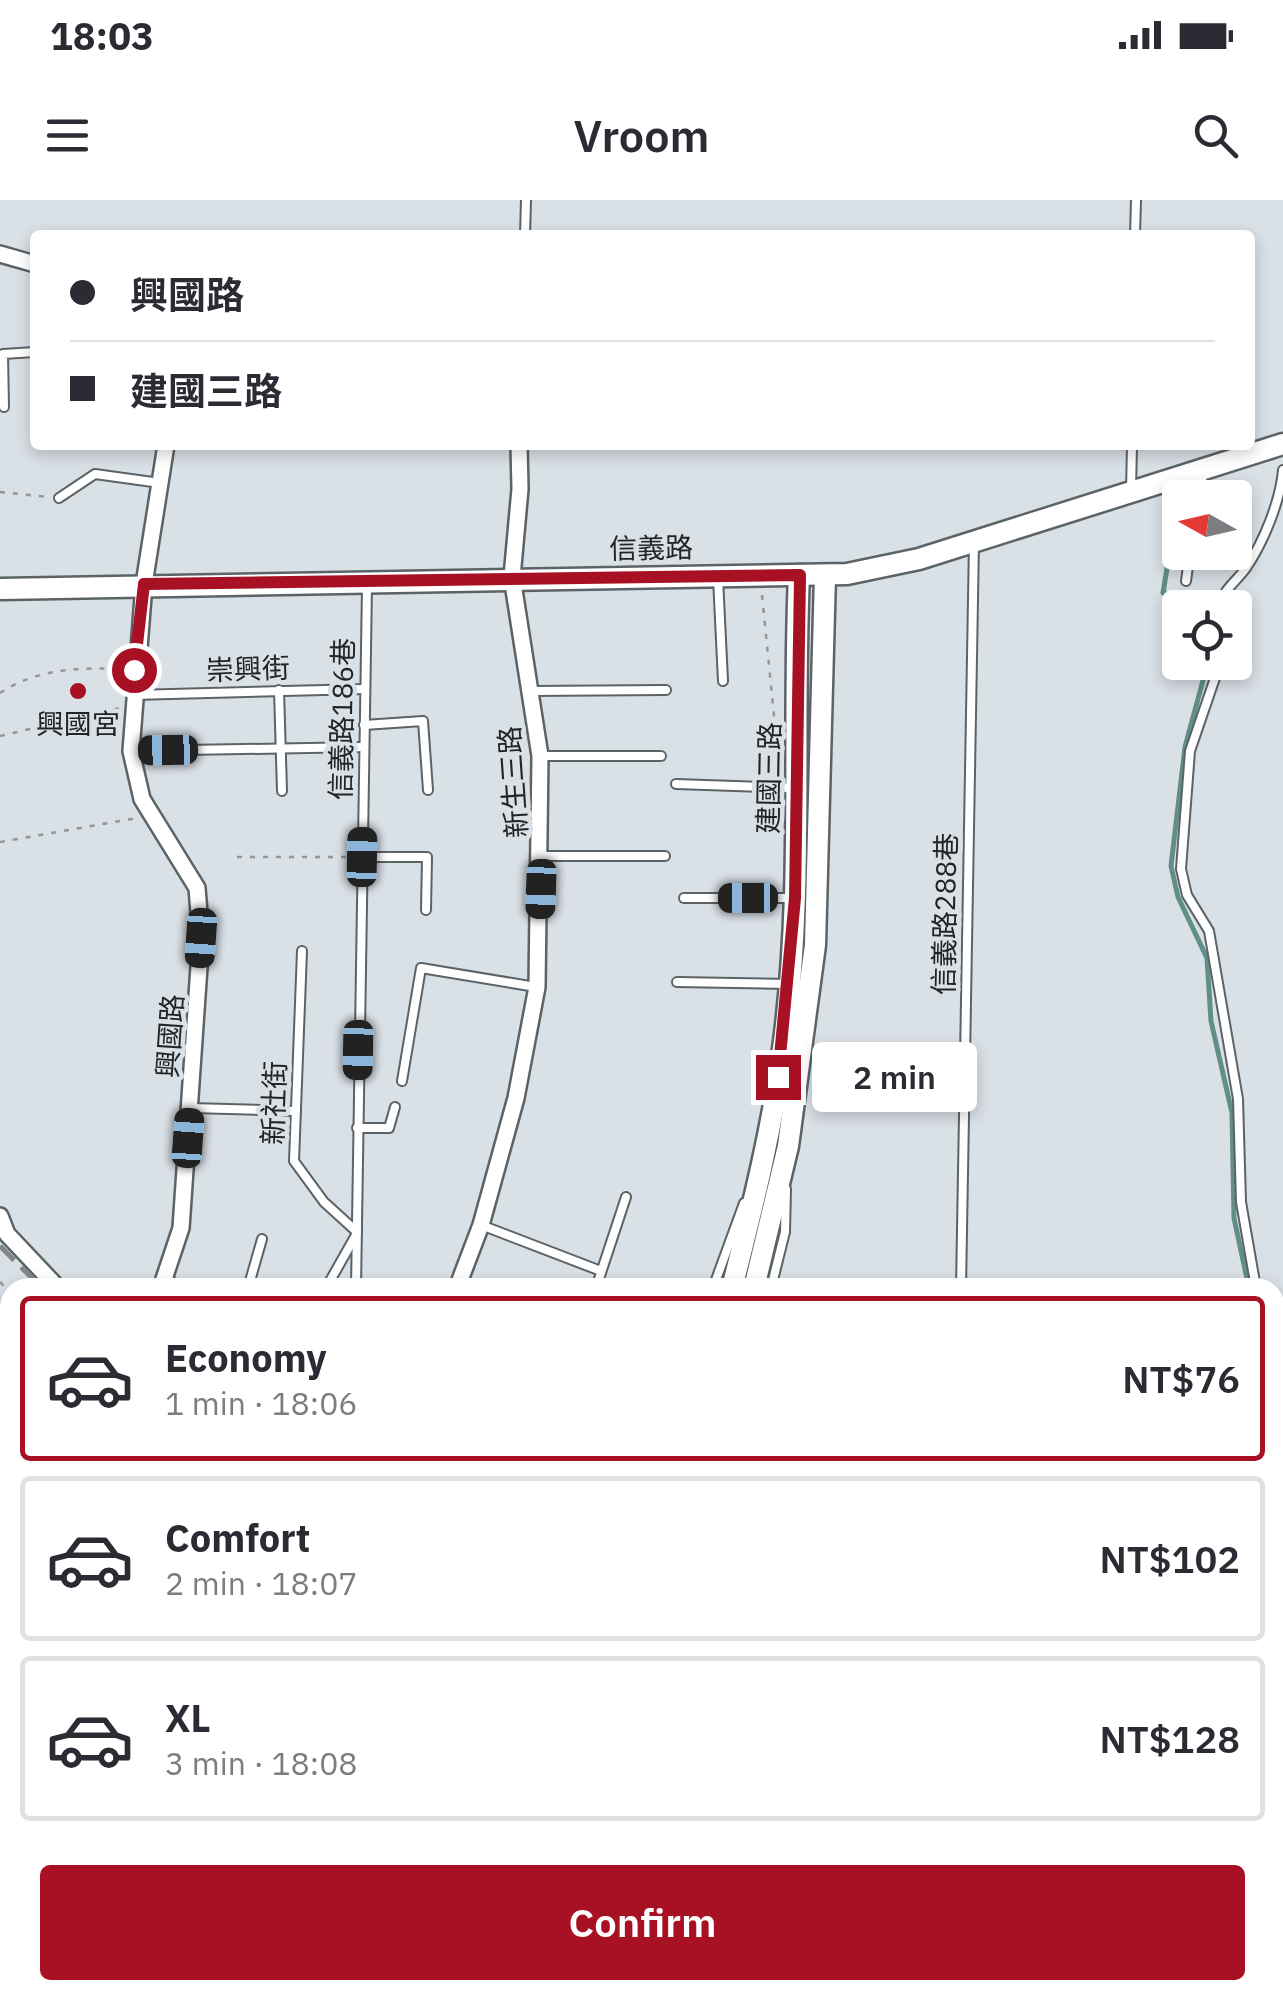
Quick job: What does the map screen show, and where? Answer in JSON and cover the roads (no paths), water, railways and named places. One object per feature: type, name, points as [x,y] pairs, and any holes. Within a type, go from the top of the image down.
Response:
[{"type":"street","points":[[0,254],[30,263]]},
{"type":"street","name":"信義路","points":[[0,589],[825,575],[920,559],[1283,444]]},
{"type":"street","name":"興國路","points":[[165,450],[134,670],[131,751],[132,770],[151,816],[183,859],[197,888],[200,911],[181,1228],[170,1278]]},
{"type":"street","name":"新生三路","points":[[461,1278],[516,1098],[537,987],[542,856],[540,756],[512,578],[520,489],[519,450]]},
{"type":"street","name":"建國三路","points":[[735,1278],[766,1152],[788,984],[795,898],[800,575]]},
{"type":"street","name":"建國三路","points":[[757,1278],[788,1146],[815,945],[825,575]]},
{"type":"street","points":[[0,1216],[7,1234],[49,1278]]},
{"type":"lane","points":[[525,230],[526,200]]},
{"type":"lane","points":[[1135,230],[1136,200]]},
{"type":"lane","points":[[4,407],[3,354],[30,352]]},
{"type":"lane","points":[[1131,491],[1132,450]]},
{"type":"lane","points":[[1202,480],[1204,469]]},
{"type":"lane","points":[[1227,590],[1247,567],[1280,494],[1283,470]]},
{"type":"lane","points":[[59,498],[95,474],[160,483]]},
{"type":"lane","name":"信義路288巷","points":[[961,1278],[974,542]]},
{"type":"lane","points":[[1186,580],[1187,570]]},
{"type":"lane","points":[[718,574],[723,681]]},
{"type":"lane","name":"信義路186巷","points":[[356,1278],[367,581]]},
{"type":"lane","points":[[1214,680],[1190,751],[1182,870],[1187,895],[1209,931],[1216,970],[1238,1099],[1241,1202],[1254,1278]]},
{"type":"lane","name":"崇興街","points":[[133,700],[279,690],[365,689]]},
{"type":"lane","points":[[279,690],[282,791]]},
{"type":"lane","points":[[530,691],[666,690]]},
{"type":"lane","points":[[364,725],[423,721],[428,790]]},
{"type":"lane","points":[[131,751],[364,747]]},
{"type":"lane","points":[[540,756],[661,756]]},
{"type":"lane","points":[[676,784],[796,788]]},
{"type":"lane","points":[[542,856],[665,856]]},
{"type":"lane","points":[[362,857],[427,857],[426,910]]},
{"type":"lane","points":[[684,898],[795,898]]},
{"type":"lane","name":"新社街","points":[[302,951],[294,1161],[324,1202],[357,1232]]},
{"type":"lane","points":[[402,1080],[421,968],[537,987]]},
{"type":"lane","points":[[677,982],[788,984]]},
{"type":"lane","points":[[356,1128],[388,1128],[395,1106]]},
{"type":"lane","points":[[190,1108],[296,1112]]},
{"type":"lane","points":[[774,1278],[785,1232],[788,1146]]},
{"type":"lane","points":[[717,1278],[766,1152]]},
{"type":"lane","points":[[599,1278],[626,1197]]},
{"type":"lane","points":[[480,1225],[601,1271]]},
{"type":"lane","points":[[332,1278],[357,1232]]},
{"type":"lane","points":[[251,1278],[262,1239]]},
{"type":"waterway","points":[[1163,590],[1167,570]]},
{"type":"waterway","points":[[1203,680],[1185,747],[1171,866],[1178,897],[1207,958],[1211,1021],[1232,1113],[1234,1218],[1247,1278]]},
{"type":"railway","points":[[0,1246],[32,1278]]},
{"type":"place","name":"興國宮","points":[[78,691]]}]
